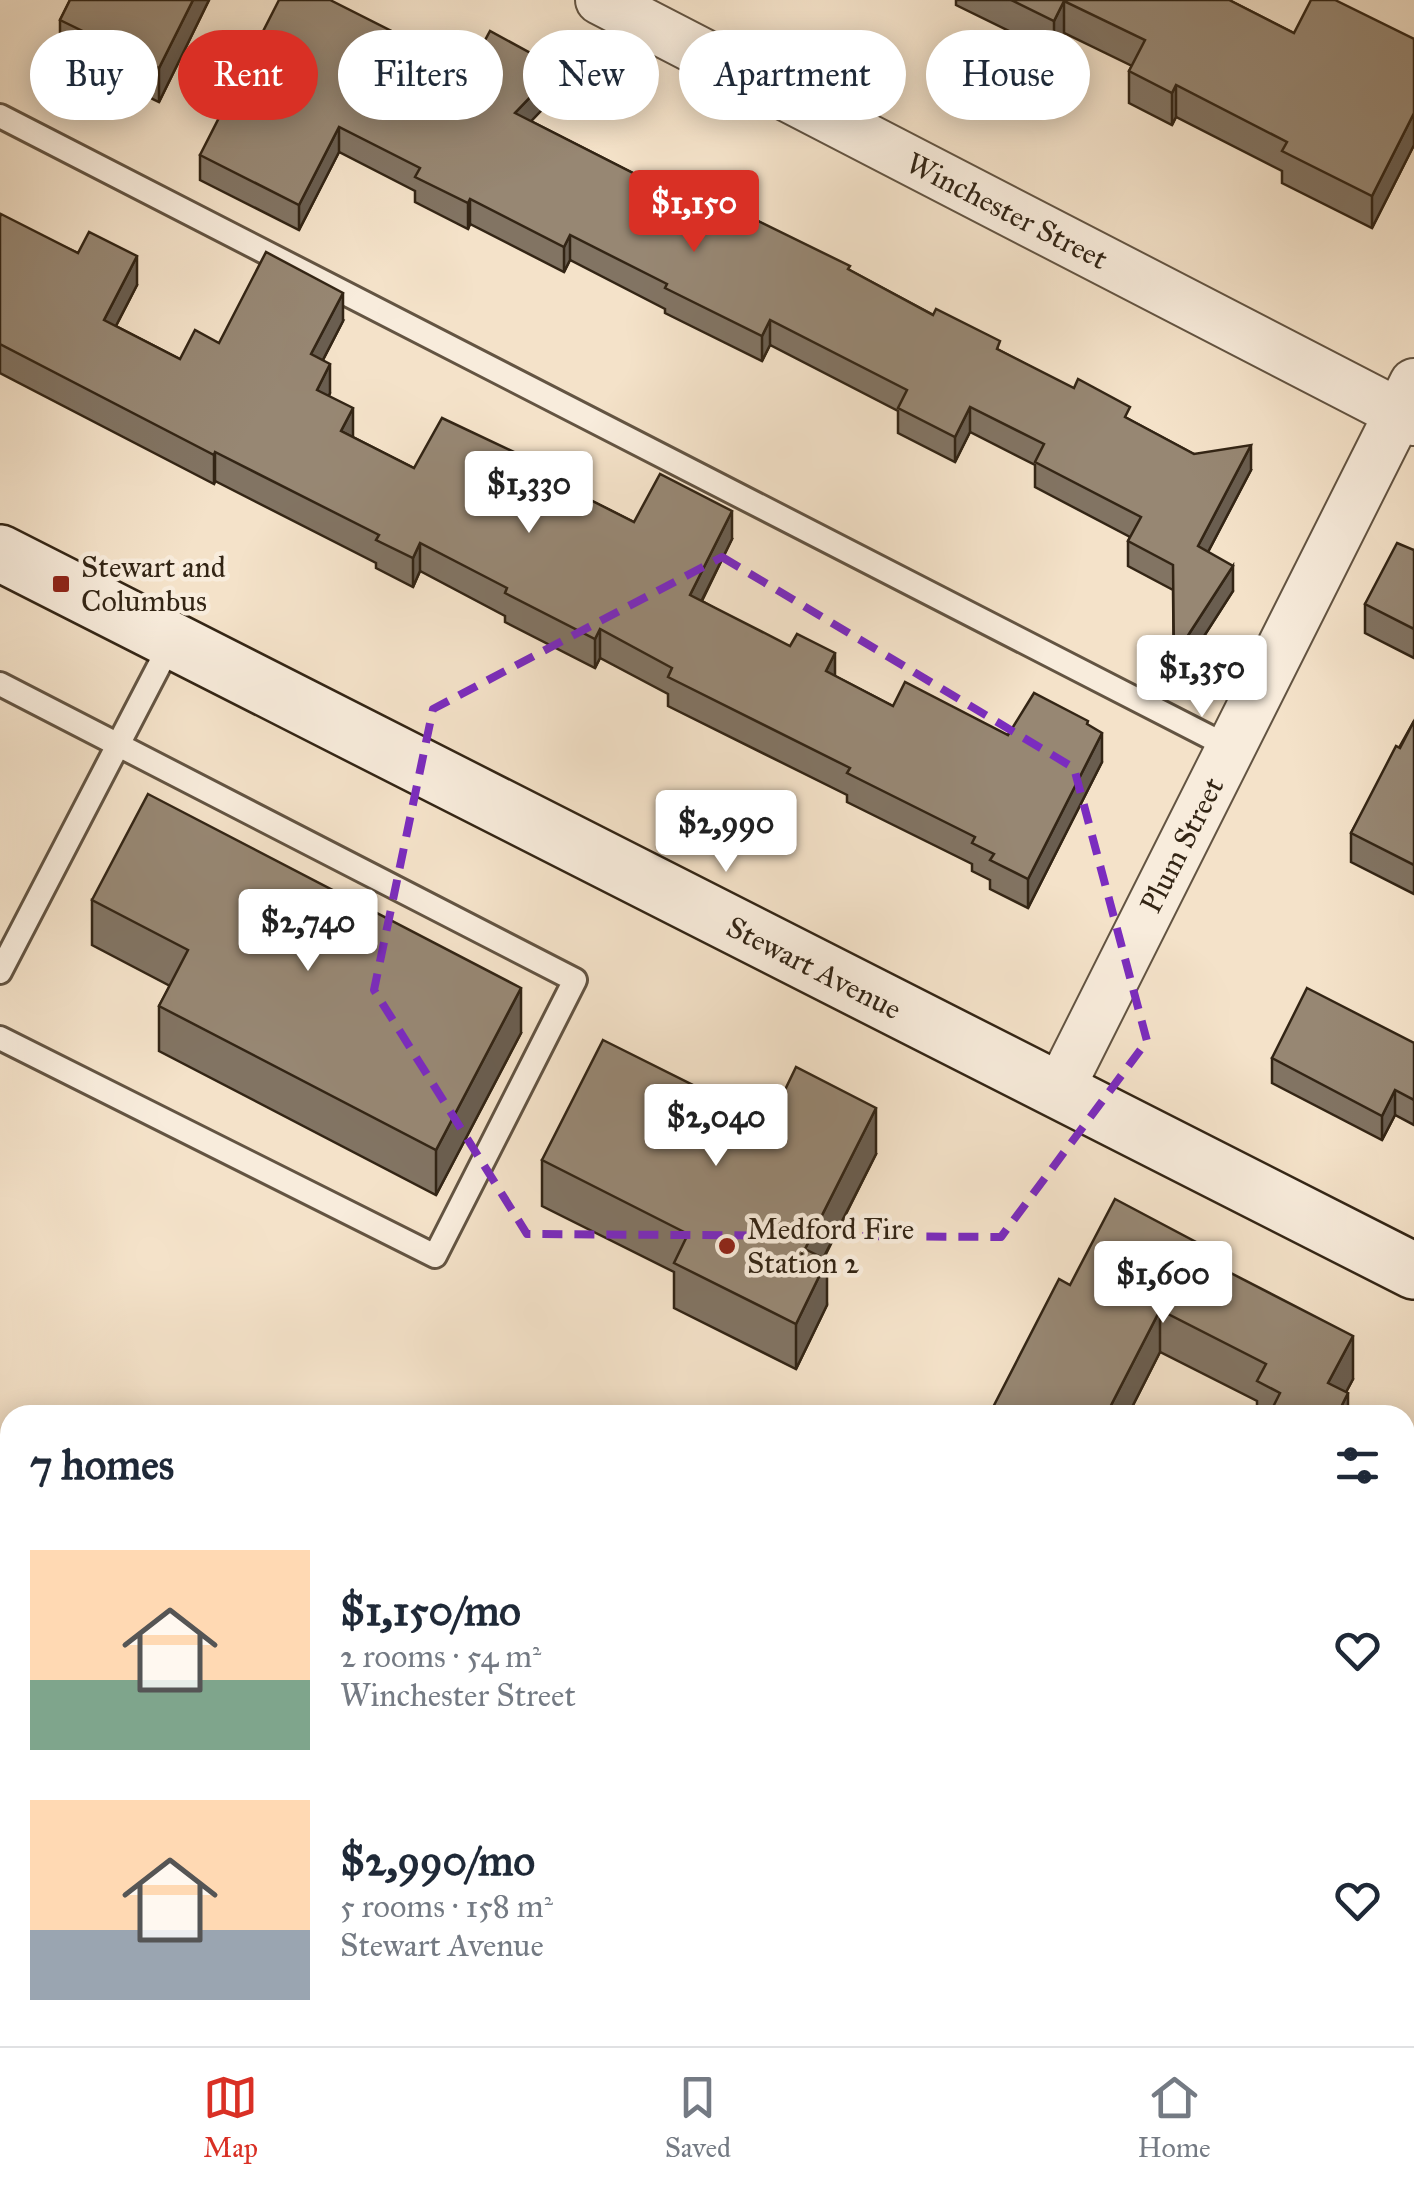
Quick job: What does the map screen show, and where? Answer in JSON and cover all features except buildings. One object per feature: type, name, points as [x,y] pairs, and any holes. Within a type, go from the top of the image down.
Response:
[{"type":"main road","name":"Stewart Avenue","points":[[0,554],[1414,1272]]},
{"type":"street","name":"Winchester Street","points":[[600,0],[1409,406]]},
{"type":"street","name":"Plum Street","points":[[1058,1092],[1409,406]]},
{"type":"lane","points":[[0,116],[1231,748]]},
{"type":"lane","points":[[0,972],[172,641]]},
{"type":"lane","points":[[0,684],[575,980],[436,1256],[0,1038]]},
{"type":"highlighted area","points":[[722,557],[1074,768],[1147,1041],[1001,1237],[527,1234],[374,990],[433,709]]},
{"type":"place","name":"Stewart and Columbus","points":[[61,584]]},
{"type":"place","name":"Medford Fire Station 2","points":[[727,1246]]}]
